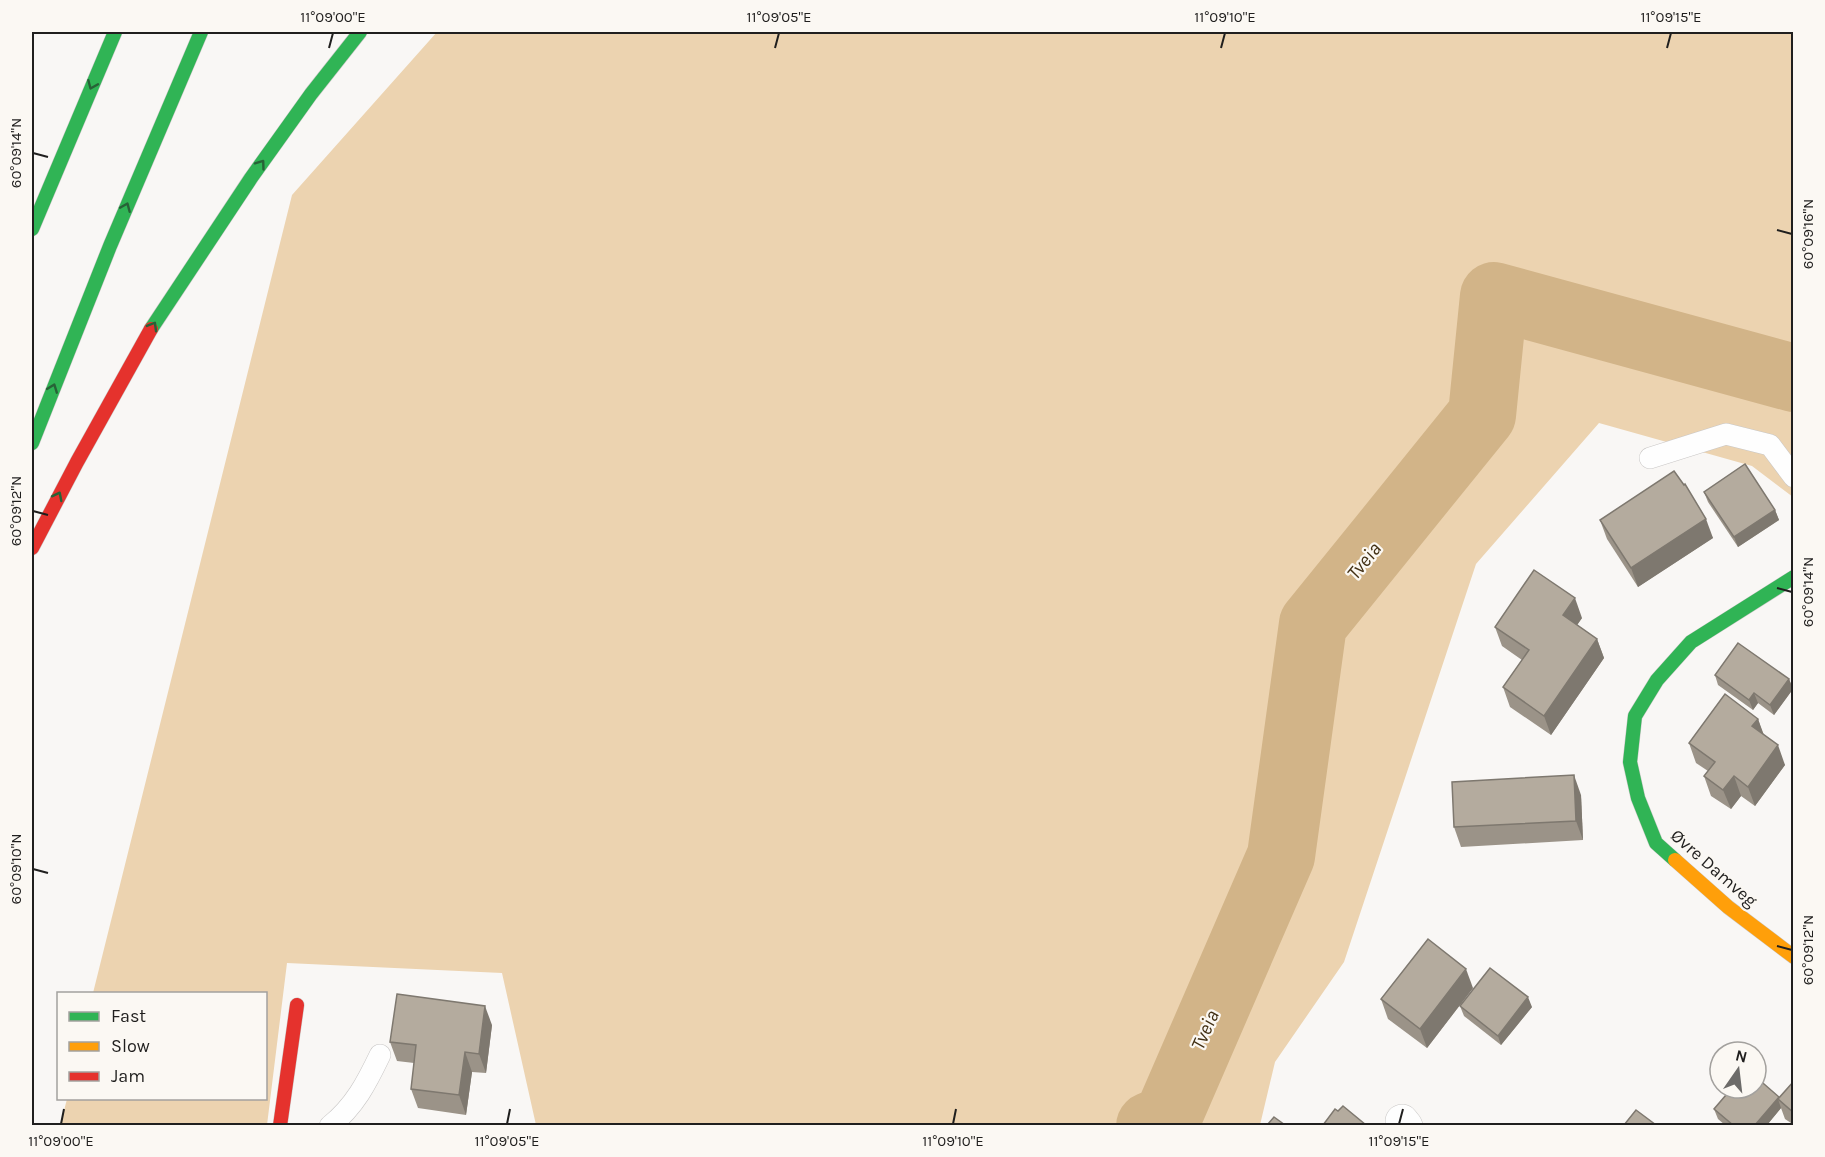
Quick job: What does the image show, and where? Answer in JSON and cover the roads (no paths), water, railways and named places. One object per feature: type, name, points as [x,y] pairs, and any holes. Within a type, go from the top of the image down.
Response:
[{"type":"main road","points":[[32,229],[115,32]]},
{"type":"main road","points":[[32,443],[110,246],[201,32]]},
{"type":"main road","points":[[32,548],[82,452],[159,315],[311,93],[360,32]]},
{"type":"main road","name":"Øvre Damveg","points":[[1794,577],[1691,642],[1677,657],[1657,680],[1635,716],[1630,762],[1638,798],[1656,843],[1728,907],[1794,957]]},
{"type":"main road","points":[[280,1125],[297,1005]]},
{"type":"lane","points":[[1650,458],[1726,434],[1770,445],[1794,477]]},
{"type":"lane","points":[[330,1125],[342,1116],[363,1091],[380,1055]]},
{"type":"waterway","name":"Tveia","points":[[1150,1126],[1167,1119],[1281,856],[1313,624],[1482,415],[1494,296],[1794,378]]}]
